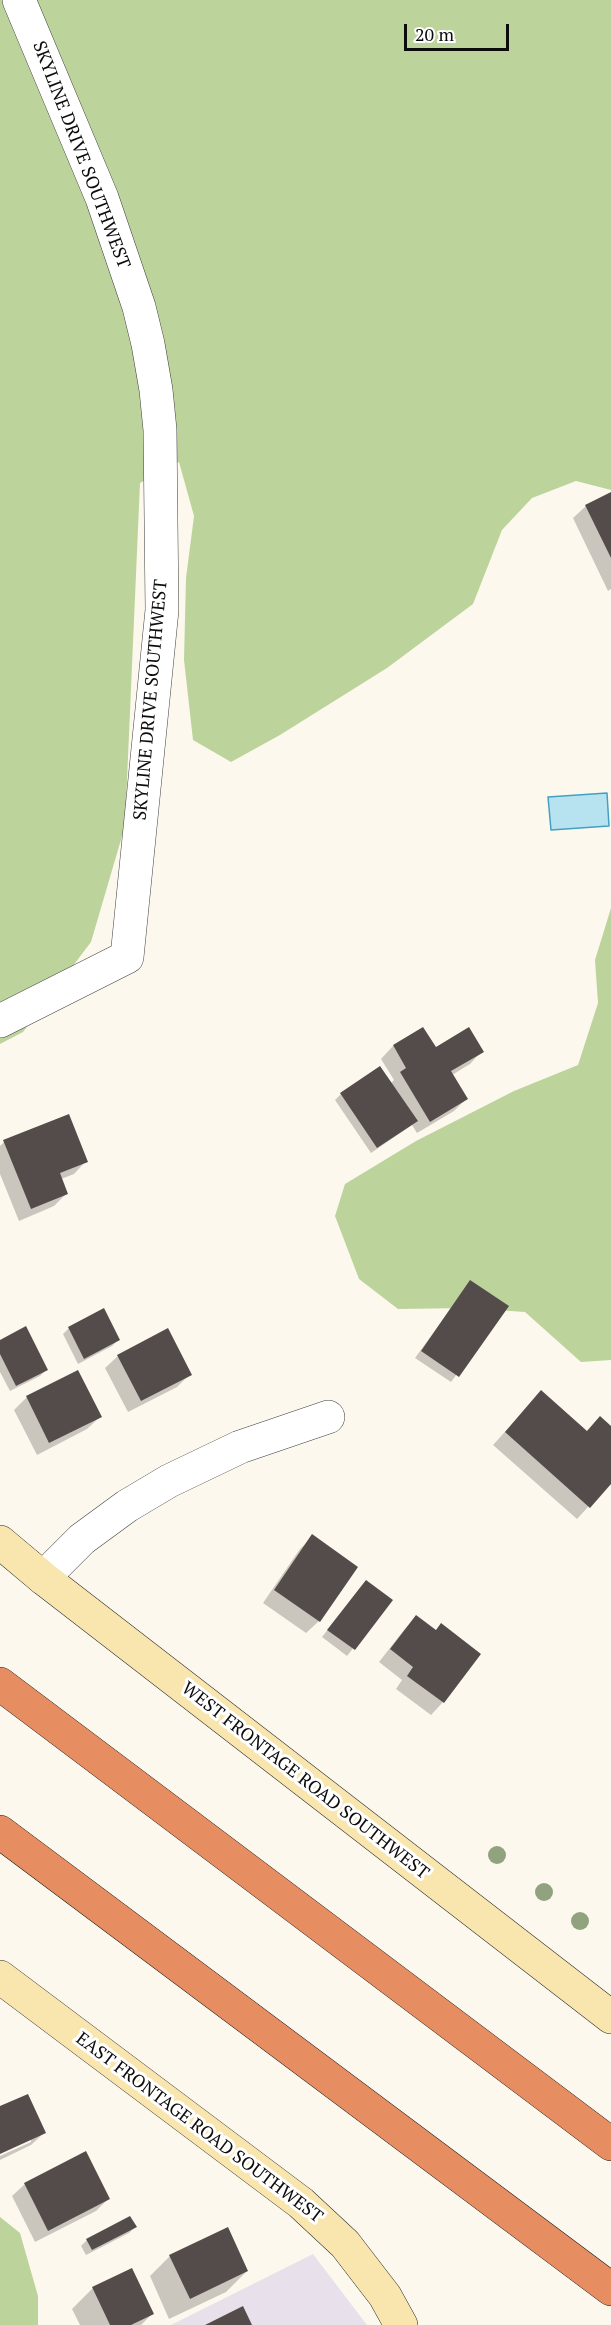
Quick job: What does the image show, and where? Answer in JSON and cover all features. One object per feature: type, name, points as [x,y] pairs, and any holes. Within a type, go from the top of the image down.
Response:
[{"type":"highway","points":[[0,1684],[611,2144]]},
{"type":"highway","points":[[0,1832],[611,2289]]},
{"type":"street","name":"SKYLINE DRIVE SOUTHWEST","points":[[0,1021],[127,957],[162,610],[160,430],[148,344],[139,307],[102,198],[19,0]]},
{"type":"street","points":[[43,1578],[82,1539],[127,1506],[169,1481],[240,1447],[328,1417]]},
{"type":"street","name":"WEST FRONTAGE ROAD SOUTHWEST","points":[[0,1542],[43,1578],[611,2018]]},
{"type":"street","name":"EAST FRONTAGE ROAD SOUTHWEST","points":[[0,1977],[301,2203],[345,2244],[385,2296],[401,2325]]},
{"type":"shaded area","points":[[313,2254],[367,2325],[171,2325]]},
{"type":"green space","points":[[0,0],[611,0],[611,490],[576,481],[532,498],[502,530],[473,604],[387,668],[280,735],[231,762],[193,740],[184,660],[186,578],[194,516],[179,462],[140,483],[125,826],[91,942],[23,1032],[0,1044]]},
{"type":"green space","points":[[611,908],[611,1360],[581,1362],[525,1312],[467,1308],[398,1309],[359,1279],[335,1216],[345,1184],[416,1141],[514,1091],[578,1065],[598,1003],[595,960]]},
{"type":"green space","points":[[0,2217],[20,2233],[38,2296],[38,2325],[0,2325]]},
{"type":"water","points":[[607,793],[609,826],[551,830],[548,797]]},
{"type":"building","points":[[611,492],[611,558],[585,505]]},
{"type":"building","points":[[423,1027],[436,1047],[469,1027],[484,1052],[451,1071],[468,1099],[430,1122],[400,1072],[406,1068],[393,1045]]},
{"type":"building","points":[[380,1066],[418,1121],[377,1148],[340,1093]]},
{"type":"building","points":[[69,1114],[88,1162],[60,1173],[68,1194],[31,1209],[3,1140]]},
{"type":"building","points":[[470,1280],[509,1306],[459,1377],[421,1351]]},
{"type":"building","points":[[104,1308],[120,1340],[84,1359],[68,1327]]},
{"type":"building","points":[[26,1326],[48,1370],[16,1386],[0,1354],[0,1340]]},
{"type":"building","points":[[168,1328],[192,1375],[141,1401],[117,1355]]},
{"type":"building","points":[[78,1370],[102,1417],[49,1443],[26,1396]]},
{"type":"building","points":[[541,1390],[587,1431],[600,1416],[611,1426],[611,1484],[590,1508],[505,1432]]},
{"type":"building","points":[[312,1534],[358,1567],[320,1622],[274,1590]]},
{"type":"building","points":[[366,1580],[393,1600],[355,1650],[327,1630]]},
{"type":"building","points":[[416,1615],[436,1630],[441,1623],[481,1654],[444,1703],[407,1676],[413,1667],[390,1649]]},
{"type":"building","points":[[28,2094],[46,2133],[0,2154],[0,2106]]},
{"type":"building","points":[[86,2151],[110,2199],[48,2231],[24,2183]]},
{"type":"building","points":[[130,2216],[137,2227],[92,2250],[86,2239]]},
{"type":"building","points":[[228,2227],[248,2271],[190,2299],[169,2255]]},
{"type":"building","points":[[132,2268],[154,2314],[131,2325],[110,2325],[92,2287]]},
{"type":"building","points":[[243,2306],[252,2325],[205,2325]]}]
